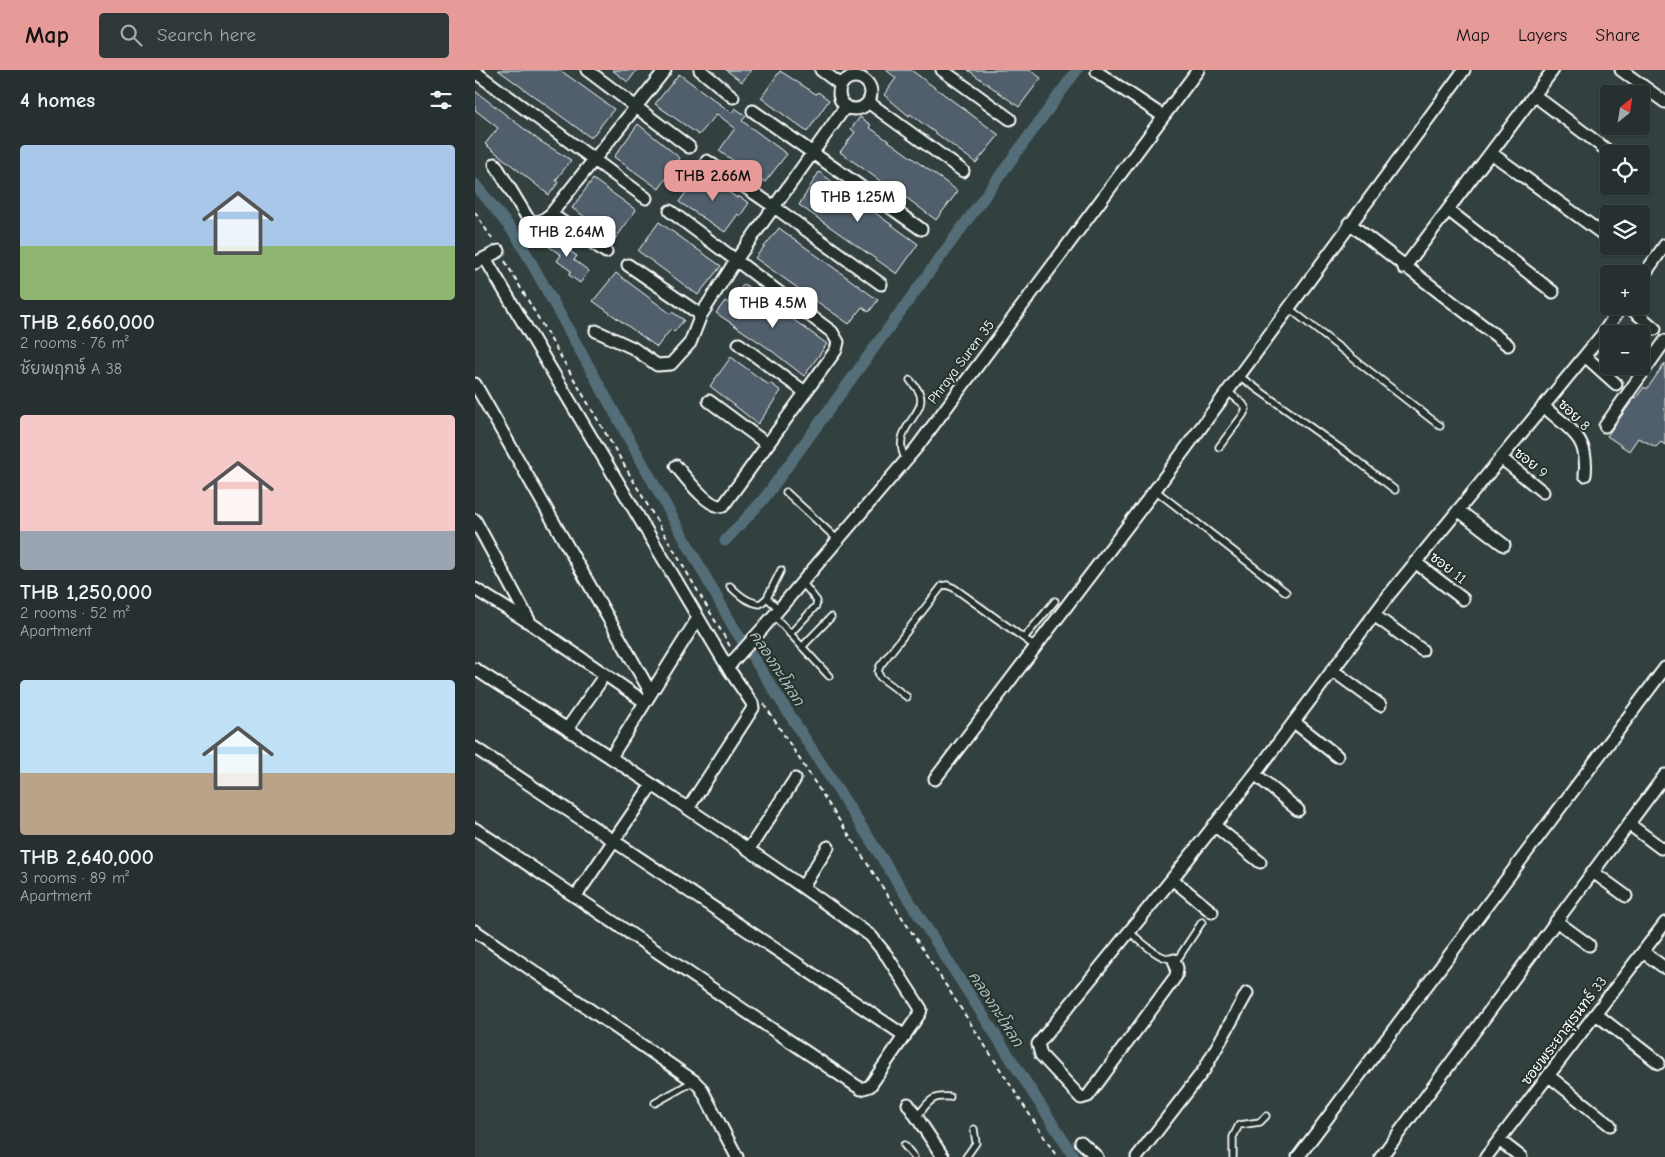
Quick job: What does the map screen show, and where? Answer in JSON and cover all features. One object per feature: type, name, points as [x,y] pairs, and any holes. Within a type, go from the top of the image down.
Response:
[{"type":"street","points":[[587,70],[689,147]]},
{"type":"street","points":[[495,164],[531,221],[540,222],[551,214],[594,158],[637,108],[665,70]]},
{"type":"street","points":[[700,70],[733,97]]},
{"type":"street","points":[[821,70],[841,85]]},
{"type":"street","points":[[864,80],[872,70]]},
{"type":"street","points":[[942,70],[1011,119]]},
{"type":"street","name":"Phraya Suren 35","points":[[733,662],[906,460],[1197,70]]},
{"type":"street","points":[[935,779],[1155,490],[1290,309],[1349,223],[1464,70]]},
{"type":"street","points":[[1405,268],[1553,70]]},
{"type":"street","points":[[1621,70],[1665,102]]},
{"type":"street","points":[[475,72],[646,198]]},
{"type":"street","points":[[1097,72],[1163,116]]},
{"type":"street","points":[[854,77],[864,80],[870,88],[868,102],[861,108],[846,106],[840,99],[841,85],[854,77]]},
{"type":"street","points":[[1534,95],[1600,146]]},
{"type":"street","points":[[868,102],[963,171]]},
{"type":"street","points":[[596,331],[633,348],[657,365],[665,366],[685,350],[695,333],[701,315],[735,260],[846,106]]},
{"type":"street","points":[[753,111],[921,229]]},
{"type":"street","points":[[1491,153],[1600,232]]},
{"type":"street","points":[[707,161],[881,284]]},
{"type":"street","points":[[1448,210],[1553,292]]},
{"type":"street","points":[[669,211],[835,334],[838,342],[836,350],[725,504],[720,507],[708,502],[676,466]]},
{"type":"street","points":[[551,214],[606,252]]},
{"type":"street","points":[[1349,223],[1508,346]]},
{"type":"street","points":[[1650,267],[1664,248]]},
{"type":"street","points":[[499,251],[480,261],[698,618],[733,662],[752,703],[753,708],[689,807]]},
{"type":"street","points":[[628,265],[701,315]]},
{"type":"street","points":[[1173,960],[1177,968],[1175,976],[1088,1096],[1081,1098],[1041,1055],[1038,1044],[1255,774],[1415,562],[1585,356],[1615,315]]},
{"type":"street","points":[[1639,315],[1655,329]]},
{"type":"street","points":[[1605,426],[1665,341]]},
{"type":"street","points":[[739,344],[805,392]]},
{"type":"street","points":[[1585,356],[1616,384]]},
{"type":"street","points":[[475,384],[648,698]]},
{"type":"street","points":[[709,401],[767,444]]},
{"type":"street","name":"ซอย 8","points":[[1543,406],[1579,439],[1584,447],[1587,457],[1585,475]]},
{"type":"street","name":"ซอย 9","points":[[1501,458],[1543,492]]},
{"type":"street","points":[[1458,510],[1504,546]]},
{"type":"street","points":[[475,520],[530,623]]},
{"type":"street","name":"ซอย 11","points":[[1415,562],[1463,599]]},
{"type":"street","points":[[475,589],[648,698]]},
{"type":"street","points":[[1374,615],[1422,650]]},
{"type":"street","points":[[611,757],[698,618]]},
{"type":"street","points":[[1298,1157],[1665,668]]},
{"type":"street","points":[[475,669],[611,757],[651,786],[689,807],[871,936],[887,956],[921,1009],[905,1036],[870,1086],[861,1089],[475,829]]},
{"type":"street","points":[[1332,670],[1380,705]]},
{"type":"street","points":[[567,729],[600,682]]},
{"type":"street","points":[[1294,722],[1337,756]]},
{"type":"street","points":[[475,748],[905,1036]]},
{"type":"street","points":[[1255,774],[1298,810]]},
{"type":"street","points":[[1381,1157],[1665,775]]},
{"type":"street","points":[[749,849],[795,779]]},
{"type":"street","points":[[576,896],[651,786]]},
{"type":"street","points":[[1629,824],[1661,848]]},
{"type":"street","points":[[1214,825],[1260,862]]},
{"type":"street","points":[[803,886],[827,847]]},
{"type":"street","points":[[1593,872],[1626,896]]},
{"type":"street","points":[[1172,879],[1212,912]]},
{"type":"street","points":[[1557,921],[1589,945]]},
{"type":"street","name":"ซอยพระยาสุเรนทร์ 33","points":[[1486,1157],[1665,922]]},
{"type":"street","points":[[475,931],[694,1081],[701,1088],[737,1157]]},
{"type":"street","points":[[1643,952],[1665,968]]},
{"type":"street","points":[[1137,1157],[1204,1070],[1247,993]]},
{"type":"street","points":[[1596,1014],[1659,1063]]},
{"type":"street","points":[[1549,1076],[1610,1126]]},
{"type":"street","points":[[908,1104],[938,1156]]},
{"type":"street","points":[[1499,1140],[1521,1157]]},
{"type":"street","points":[[1081,1142],[1097,1157]]},
{"type":"lane","points":[[1290,309],[1440,426]]},
{"type":"lane","points":[[1239,376],[1395,490]]},
{"type":"lane","points":[[906,460],[901,452],[901,437],[919,408],[921,400],[920,393],[910,380]]},
{"type":"lane","points":[[1219,447],[1243,415],[1245,409],[1243,404],[1227,391]]},
{"type":"lane","points":[[1155,490],[1287,592]]},
{"type":"lane","points":[[786,492],[838,540]]},
{"type":"lane","points":[[730,586],[738,595],[751,602],[760,604],[767,598],[781,570]]},
{"type":"lane","points":[[790,634],[816,606],[817,601],[813,593],[802,582]]},
{"type":"lane","points":[[907,697],[880,677],[878,672],[880,666],[942,586],[947,585],[954,588],[1036,647]]},
{"type":"lane","points":[[767,598],[790,634],[829,676]]},
{"type":"lane","points":[[1024,638],[1055,601]]},
{"type":"lane","points":[[802,647],[831,617]]},
{"type":"lane","points":[[1129,932],[1163,957],[1173,960],[1179,957],[1202,922]]},
{"type":"lane","points":[[655,1103],[694,1081]]},
{"type":"lane","points":[[917,1117],[930,1100],[937,1096],[950,1097]]},
{"type":"lane","points":[[1233,1157],[1235,1130],[1239,1125],[1260,1122],[1266,1116]]},
{"type":"lane","points":[[966,1157],[976,1143],[974,1129]]},
{"type":"lane","points":[[904,1146],[914,1157]]},
{"type":"path","points":[[475,212],[733,662]]},
{"type":"path","points":[[761,699],[781,733],[1057,1157]]},
{"type":"building","points":[[498,70],[560,70],[614,109],[591,138]]},
{"type":"building","points":[[612,70],[637,70],[628,82]]},
{"type":"building","points":[[726,70],[751,70],[742,82]]},
{"type":"building","points":[[886,70],[911,70],[999,135],[976,163],[910,114],[909,116],[884,95],[896,78]]},
{"type":"building","points":[[968,70],[1030,70],[1041,78],[1019,107]]},
{"type":"building","points":[[780,71],[829,100],[807,132],[761,98]]},
{"type":"building","points":[[679,74],[732,113],[735,108],[746,116],[742,121],[787,154],[765,182],[719,151],[735,128],[717,114],[699,135],[655,104]]},
{"type":"building","points":[[475,91],[540,141],[571,160],[556,180],[558,183],[549,195],[485,144],[498,128],[475,110]]},
{"type":"building","points":[[860,117],[871,125],[869,127],[958,191],[936,220],[887,183],[886,185],[840,152],[855,132],[851,129]]},
{"type":"building","points":[[638,124],[680,158],[659,189],[614,157]]},
{"type":"building","points":[[701,172],[737,198],[738,196],[749,203],[725,232],[679,202]]},
{"type":"building","points":[[819,172],[918,244],[897,274],[799,205]]},
{"type":"building","points":[[593,179],[636,210],[616,238],[572,208]]},
{"type":"building","points":[[659,222],[721,266],[698,295],[638,251]]},
{"type":"building","points":[[779,228],[878,300],[869,312],[862,307],[849,324],[755,258]]},
{"type":"building","points":[[554,232],[565,240],[561,245],[577,256],[574,260],[589,271],[580,283],[569,275],[571,271],[557,261],[561,255],[545,244]]},
{"type":"building","points":[[616,273],[671,314],[672,312],[684,320],[674,332],[671,329],[657,347],[593,301]]},
{"type":"building","points":[[744,284],[827,344],[804,376],[768,348],[716,313],[725,301],[729,303]]},
{"type":"building","points":[[731,357],[769,385],[770,383],[781,391],[758,424],[710,386]]},
{"type":"building","points":[[1665,363],[1665,445],[1661,442],[1656,447],[1638,438],[1629,451],[1607,436],[1635,397],[1644,387],[1647,389]]},
{"type":"waterway","points":[[725,541],[763,500],[1077,70]]},
{"type":"waterway","name":"คลองกะโหลก","points":[[475,184],[516,235],[734,628],[1074,1157]]}]
